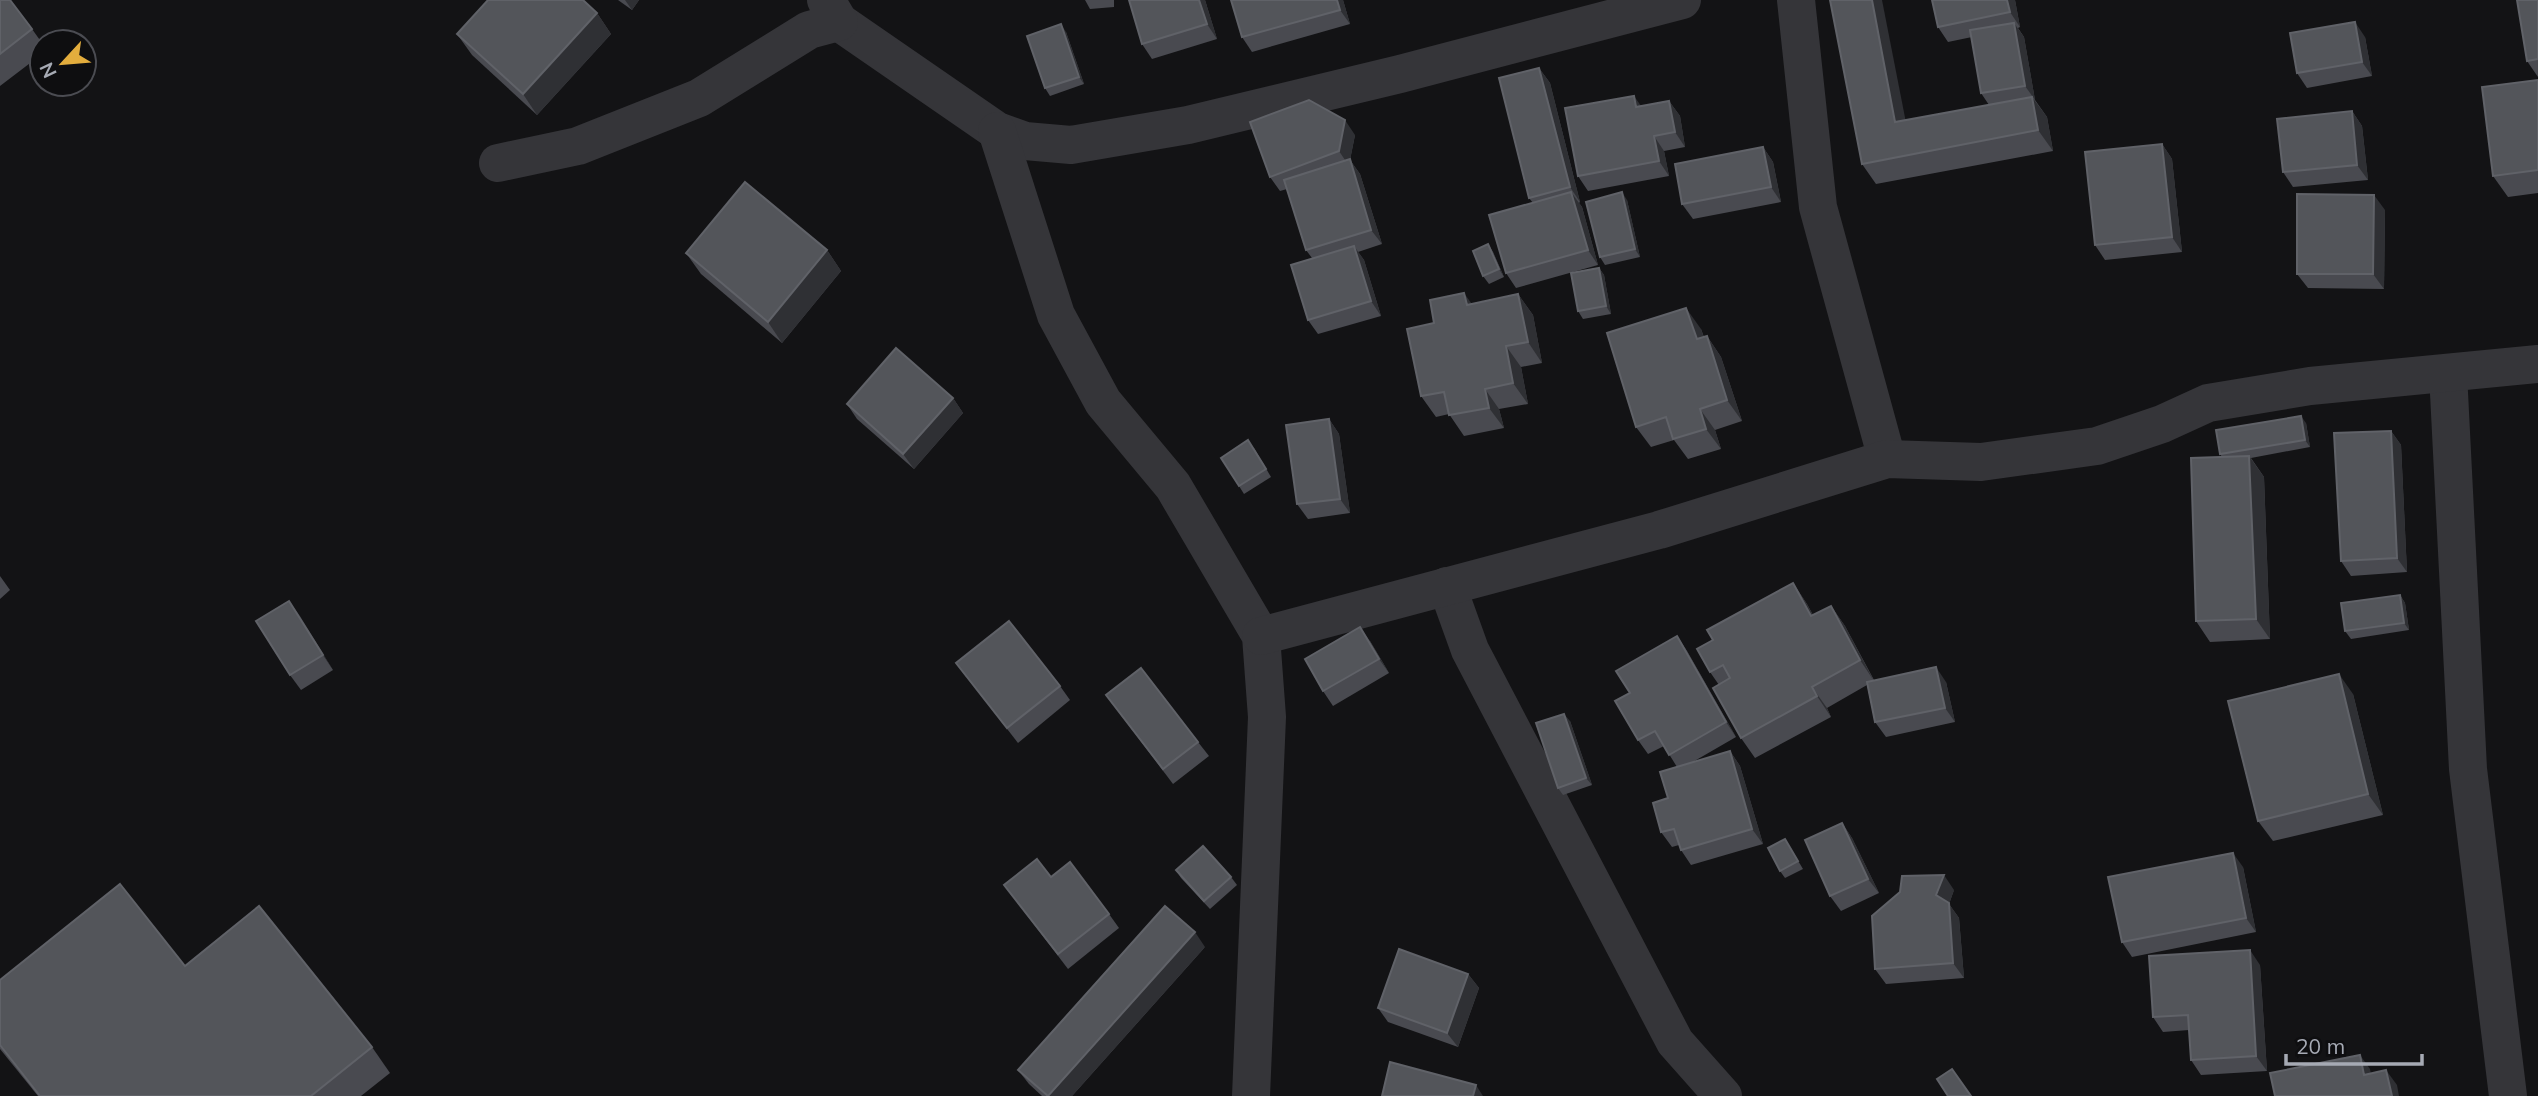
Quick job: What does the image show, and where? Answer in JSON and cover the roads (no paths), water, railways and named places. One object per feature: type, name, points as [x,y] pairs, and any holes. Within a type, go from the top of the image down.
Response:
[{"type":"street","points":[[498,163],[578,146],[699,98],[809,30],[832,11],[997,131],[1025,141],[1071,145],[1188,125],[1400,74],[1682,0]]},
{"type":"street","points":[[1796,0],[1818,207],[1887,459]]},
{"type":"street","points":[[997,131],[1056,315],[1103,402],[1173,486],[1261,636],[1267,717],[1251,1096]]},
{"type":"street","points":[[1261,636],[1659,530],[1887,459],[1981,462],[2097,446],[2162,424],[2208,403],[2310,386],[2538,364]]},
{"type":"street","points":[[2448,373],[2468,769],[2508,1096]]},
{"type":"street","points":[[1447,586],[1470,650],[1675,1042],[1723,1096]]}]
